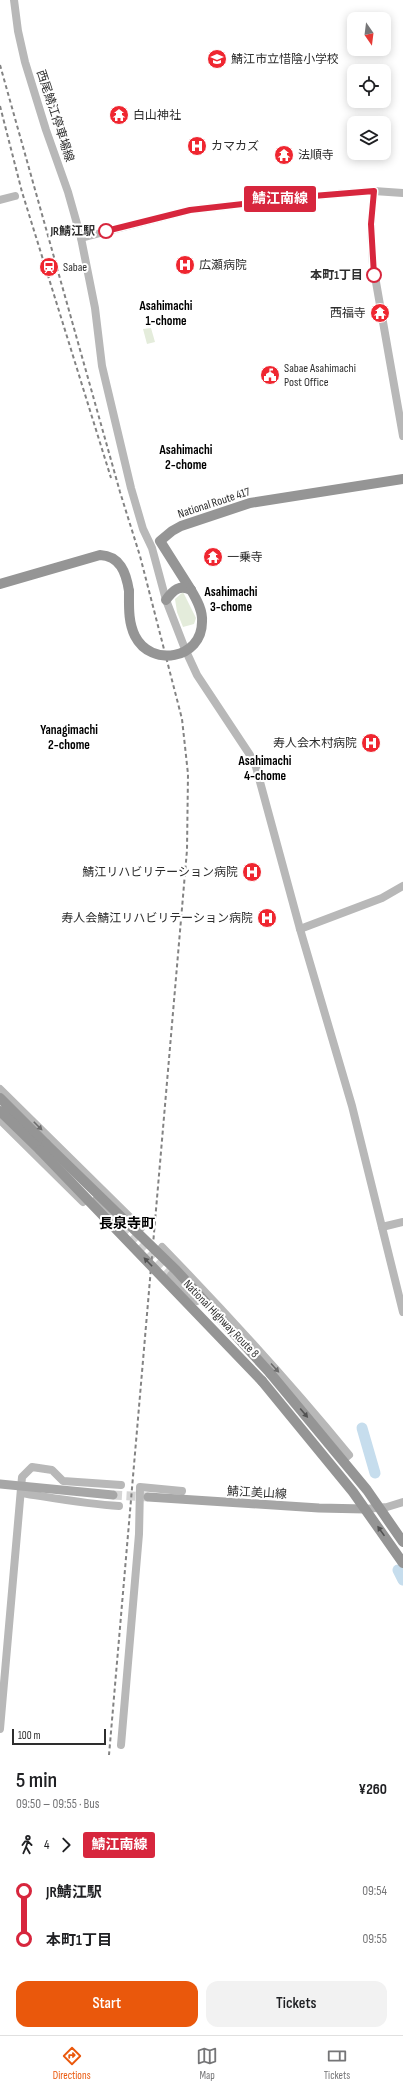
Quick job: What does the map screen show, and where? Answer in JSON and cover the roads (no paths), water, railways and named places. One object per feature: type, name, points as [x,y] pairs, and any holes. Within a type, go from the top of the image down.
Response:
[{"type":"highway","name":"National Route 417","points":[[156,545],[172,531],[181,526],[250,504],[403,478]]},
{"type":"highway","points":[[0,584],[100,555],[108,555],[121,565],[127,577],[131,624],[135,637],[146,649],[158,655],[167,656],[185,653],[194,646],[200,637],[203,621],[201,612],[191,590],[156,545]]},
{"type":"highway","points":[[166,600],[172,592],[178,588],[187,588],[191,590]]},
{"type":"highway","name":"National Highway Route 8","points":[[0,1098],[43,1147],[262,1381],[336,1471],[403,1563]]},
{"type":"highway","name":"National Highway Route 8","points":[[0,1111],[43,1147],[176,1270],[270,1373],[343,1460],[380,1508],[403,1542]]},
{"type":"main road","points":[[0,1484],[21,1490],[114,1495]]},
{"type":"main road","name":"鯖江美山線","points":[[148,1497],[304,1508],[365,1509]]},
{"type":"street","name":"西尾鯖江停車場線","points":[[14,0],[18,31],[25,62],[46,130],[68,192],[81,238],[104,374],[131,488],[143,529],[156,545],[166,600],[178,633],[197,675],[250,755],[256,768],[300,929],[352,1106],[403,1312]]},
{"type":"street","points":[[81,238],[190,210],[307,196],[374,191],[403,193]]},
{"type":"street","points":[[374,191],[371,224],[373,265],[403,436]]},
{"type":"street","points":[[0,200],[15,196]]},
{"type":"street","points":[[300,929],[382,898],[403,886]]},
{"type":"street","points":[[0,1089],[141,1228]]},
{"type":"street","points":[[0,1120],[83,1202]]},
{"type":"street","points":[[96,1200],[123,1227]]},
{"type":"street","points":[[382,1227],[403,1222]]},
{"type":"street","points":[[162,1248],[213,1300],[298,1393],[349,1455],[343,1460]]},
{"type":"street","points":[[171,1275],[197,1301]]},
{"type":"street","points":[[160,1279],[268,1394],[315,1452],[336,1471]]},
{"type":"street","points":[[0,1729],[22,1477],[32,1467],[52,1470],[63,1481],[121,1485]]},
{"type":"street","points":[[121,1745],[139,1539],[140,1487],[182,1491]]},
{"type":"street","points":[[21,1490],[68,1499],[79,1503],[119,1506]]},
{"type":"street","points":[[365,1509],[380,1508],[403,1502]]},
{"type":"waterway","points":[[362,1428],[375,1473]]},
{"type":"waterway","points":[[398,1570],[403,1580]]},
{"type":"tunnel","points":[[123,1227],[171,1275]]},
{"type":"tunnel","points":[[113,1495],[148,1497]]},
{"type":"railway","points":[[0,65],[120,492],[140,556],[182,719],[188,774],[187,850],[109,1755]]},
{"type":"railway","points":[[0,106],[22,192],[111,478]]},
{"type":"place","name":"鯖江市立惜陰小学校","points":[[217,59]]},
{"type":"place","name":"白山神社","points":[[119,115]]},
{"type":"place","name":"カマカズ","points":[[197,146]]},
{"type":"place","name":"法順寺","points":[[284,155]]},
{"type":"place","name":"JR鯖江駅","points":[[106,231]]},
{"type":"place","name":"広瀬病院","points":[[185,265]]},
{"type":"place","name":"Sabae","points":[[49,267]]},
{"type":"place","name":"本町1丁目","points":[[374,275]]},
{"type":"place","name":"西福寺","points":[[380,313]]},
{"type":"place","name":"Sabae Asahimachi Post Office","points":[[270,375]]},
{"type":"place","name":"一乗寺","points":[[213,557]]},
{"type":"place","name":"寿人会木村病院","points":[[371,743]]},
{"type":"place","name":"鯖江リハビリテーション病院","points":[[252,872]]},
{"type":"place","name":"寿人会鯖江リハビリテーション病院","points":[[267,918]]},
{"type":"district","name":"Asahimachi 1-chome","points":[[166,314]]},
{"type":"district","name":"Asahimachi 2-chome","points":[[186,458]]},
{"type":"district","name":"Asahimachi 3-chome","points":[[231,600]]},
{"type":"district","name":"Yanagimachi 2-chome","points":[[69,738]]},
{"type":"district","name":"Asahimachi 4-chome","points":[[265,768]]},
{"type":"district","name":"長泉寺町","points":[[127,1223]]}]
